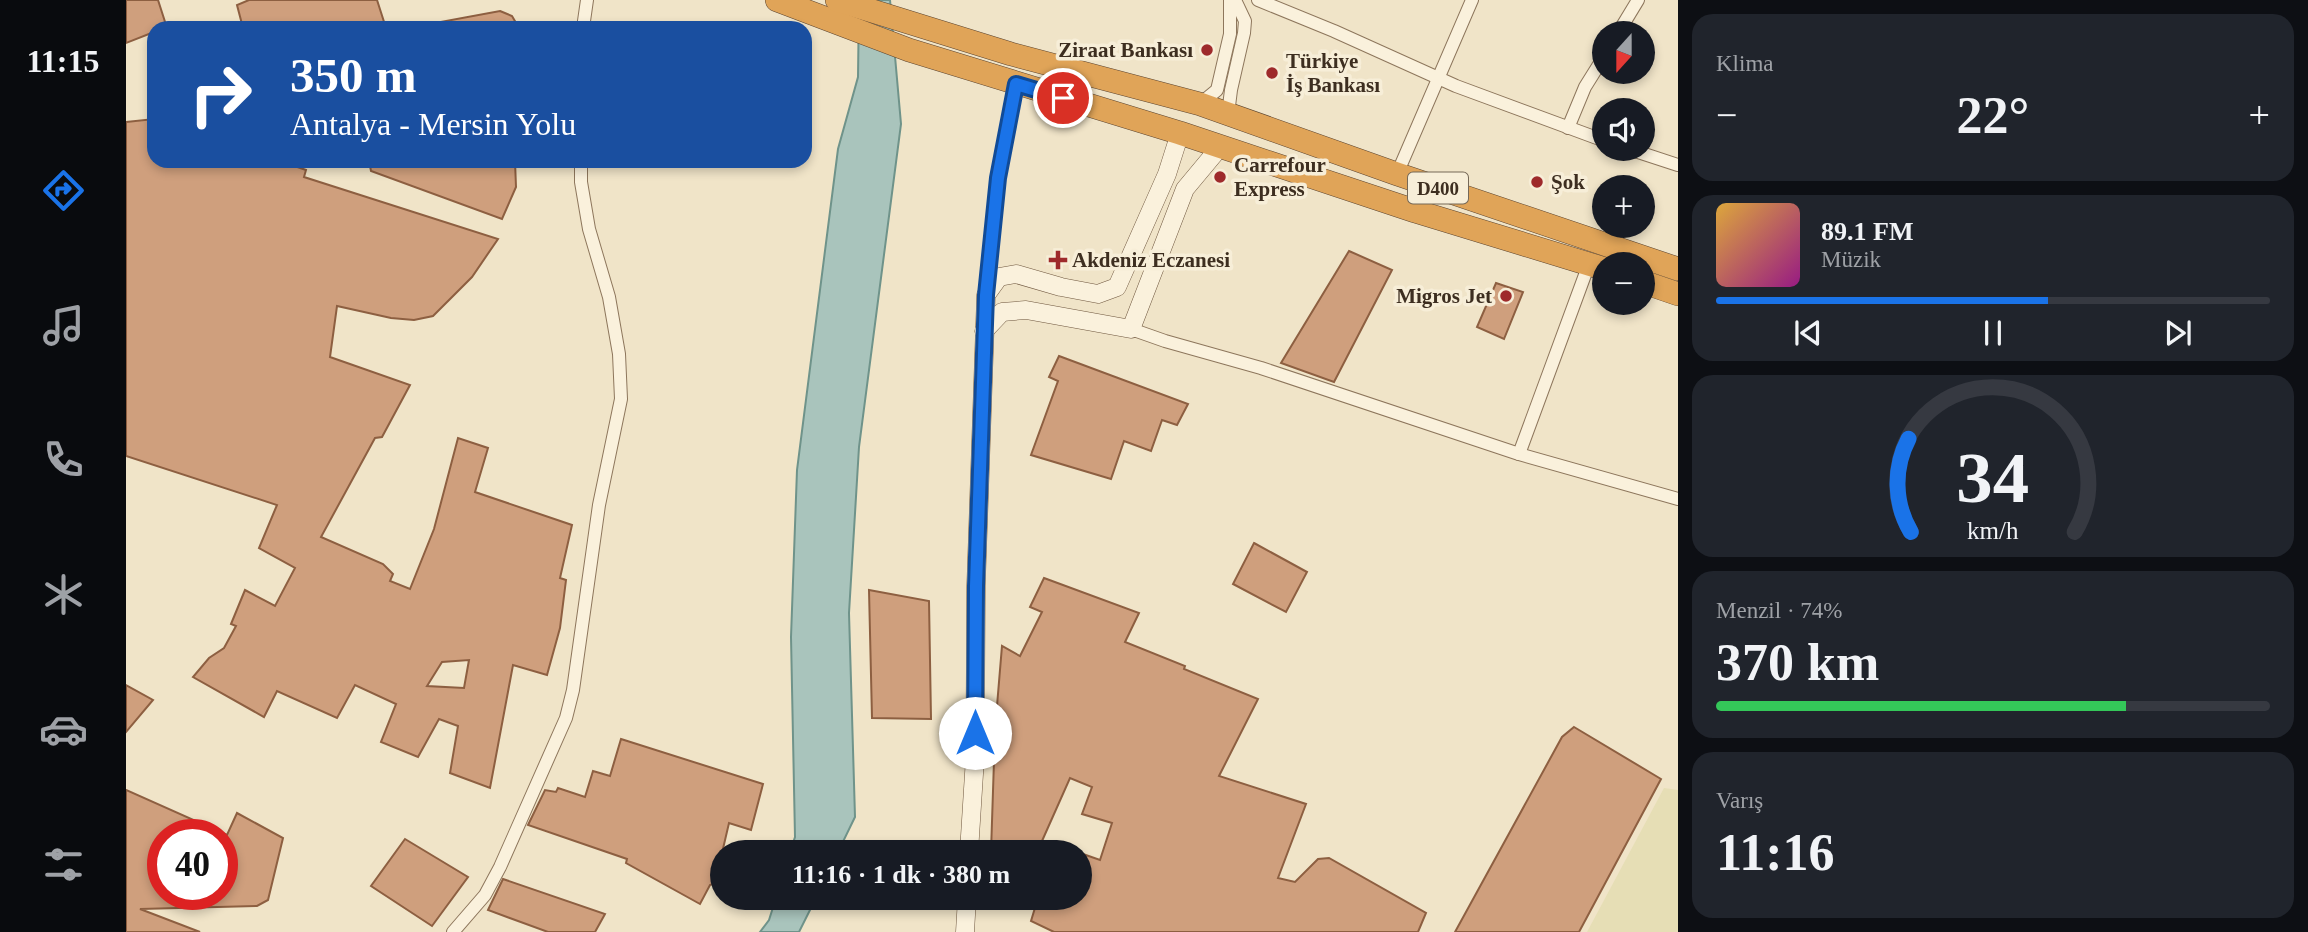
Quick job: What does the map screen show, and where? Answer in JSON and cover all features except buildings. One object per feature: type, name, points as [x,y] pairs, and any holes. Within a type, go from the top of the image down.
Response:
[{"type":"highway","name":"D400","points":[[777,0],[840,9],[916,26],[1200,104],[1678,269]]},
{"type":"highway","name":"D400","points":[[840,9],[909,50],[1180,133],[1415,211],[1592,265]]},
{"type":"highway","points":[[1180,133],[1189,111],[1200,104]]},
{"type":"highway","points":[[1220,147],[1232,133],[1228,114]]},
{"type":"highway","points":[[1655,286],[1678,294]]},
{"type":"street","points":[[584,21],[587,0]]},
{"type":"street","points":[[1200,104],[1217,90],[1230,34],[1232,0]]},
{"type":"street","points":[[1228,114],[1244,33],[1244,21],[1232,0]]},
{"type":"street","points":[[1258,0],[1439,78],[1592,136]]},
{"type":"street","points":[[1397,174],[1472,0]]},
{"type":"street","points":[[1625,21],[1638,0]]},
{"type":"street","points":[[1568,128],[1592,76]]},
{"type":"street","points":[[971,840],[986,295],[998,178],[1016,84]]},
{"type":"street","points":[[986,295],[999,277],[1016,274],[1098,294],[1117,287],[1167,174],[1180,133]]},
{"type":"street","points":[[1131,328],[1185,189],[1220,147]]},
{"type":"street","points":[[1655,157],[1678,165]]},
{"type":"street","points":[[453,932],[485,895],[500,867],[566,718],[573,690],[599,505],[621,399],[619,354],[609,297],[589,229],[581,168]]},
{"type":"street","points":[[1519,454],[1592,279]]},
{"type":"street","points":[[984,331],[1002,312],[1026,310],[1131,328],[1165,341],[1261,368],[1519,454],[1678,499]]},
{"type":"street","points":[[965,932],[966,910]]},
{"type":"shaded area","points":[[1664,788],[1678,790],[1678,932],[1587,932]]},
{"type":"water","points":[[859,0],[890,0],[901,124],[859,447],[849,613],[855,817],[844,840],[794,840],[791,637],[797,470],[838,149],[858,77]]},
{"type":"water","points":[[772,910],[810,910],[799,932],[760,932]]},
{"type":"place","name":"Ziraat Bankası","points":[[1207,50]]},
{"type":"place","name":"Türkiye İş Bankası","points":[[1272,73]]},
{"type":"place","name":"Carrefour Express","points":[[1220,177]]},
{"type":"place","name":"Şok","points":[[1537,182]]},
{"type":"place","name":"Akdeniz Eczanesi","points":[[1058,260]]},
{"type":"place","name":"Migros Jet","points":[[1506,296]]},
{"type":"route","points":[[975,733],[976,586],[986,295],[998,178],[1016,84],[1063,98]]}]
